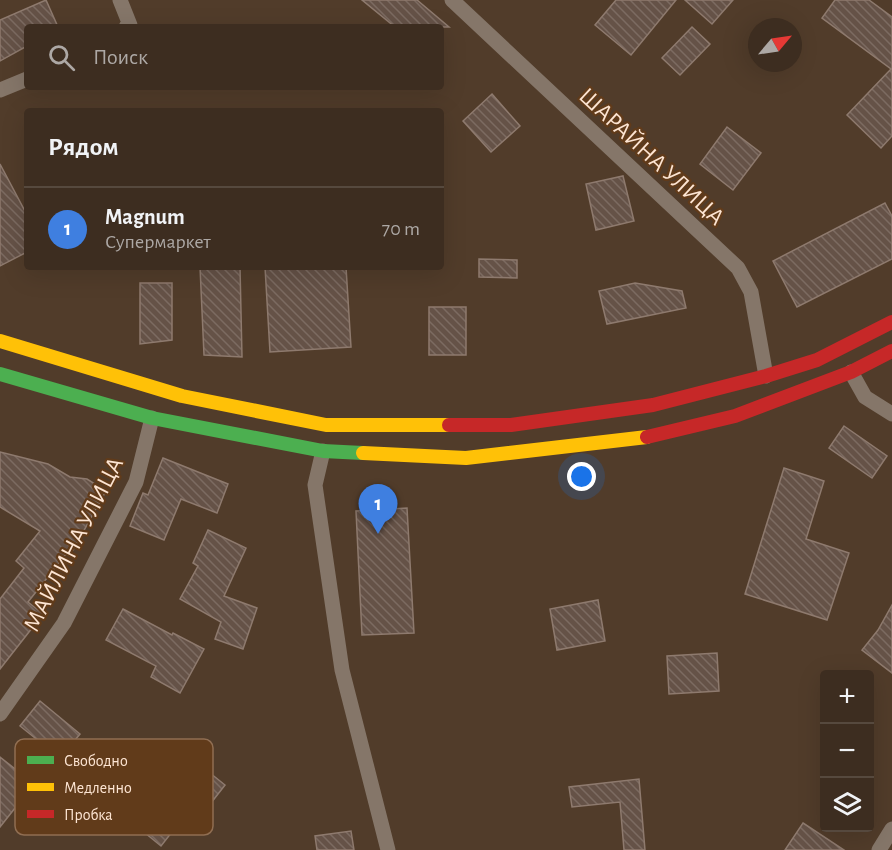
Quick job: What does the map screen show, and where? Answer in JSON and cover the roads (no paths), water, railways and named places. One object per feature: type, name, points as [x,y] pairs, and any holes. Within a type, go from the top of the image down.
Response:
[{"type":"highway","points":[[0,341],[182,396],[326,425],[511,425],[653,405],[766,376],[817,360],[892,322]]},
{"type":"highway","points":[[0,374],[152,418],[323,451],[466,458],[641,438],[735,416],[851,372],[892,351]]},
{"type":"street","points":[[120,0],[130,24]]},
{"type":"street","name":"ШАРАЙНА УЛИЦА","points":[[452,0],[738,268],[751,292],[766,376]]},
{"type":"street","points":[[0,90],[24,80]]},
{"type":"street","points":[[851,372],[865,397],[892,414]]},
{"type":"street","name":"МАЙЛИНА УЛИЦА","points":[[0,714],[64,622],[135,482],[152,418]]},
{"type":"street","points":[[323,451],[315,485],[342,670],[388,850]]},
{"type":"street","points":[[879,850],[892,829]]},
{"type":"place","name":"Magnum","points":[[378,534]]}]
